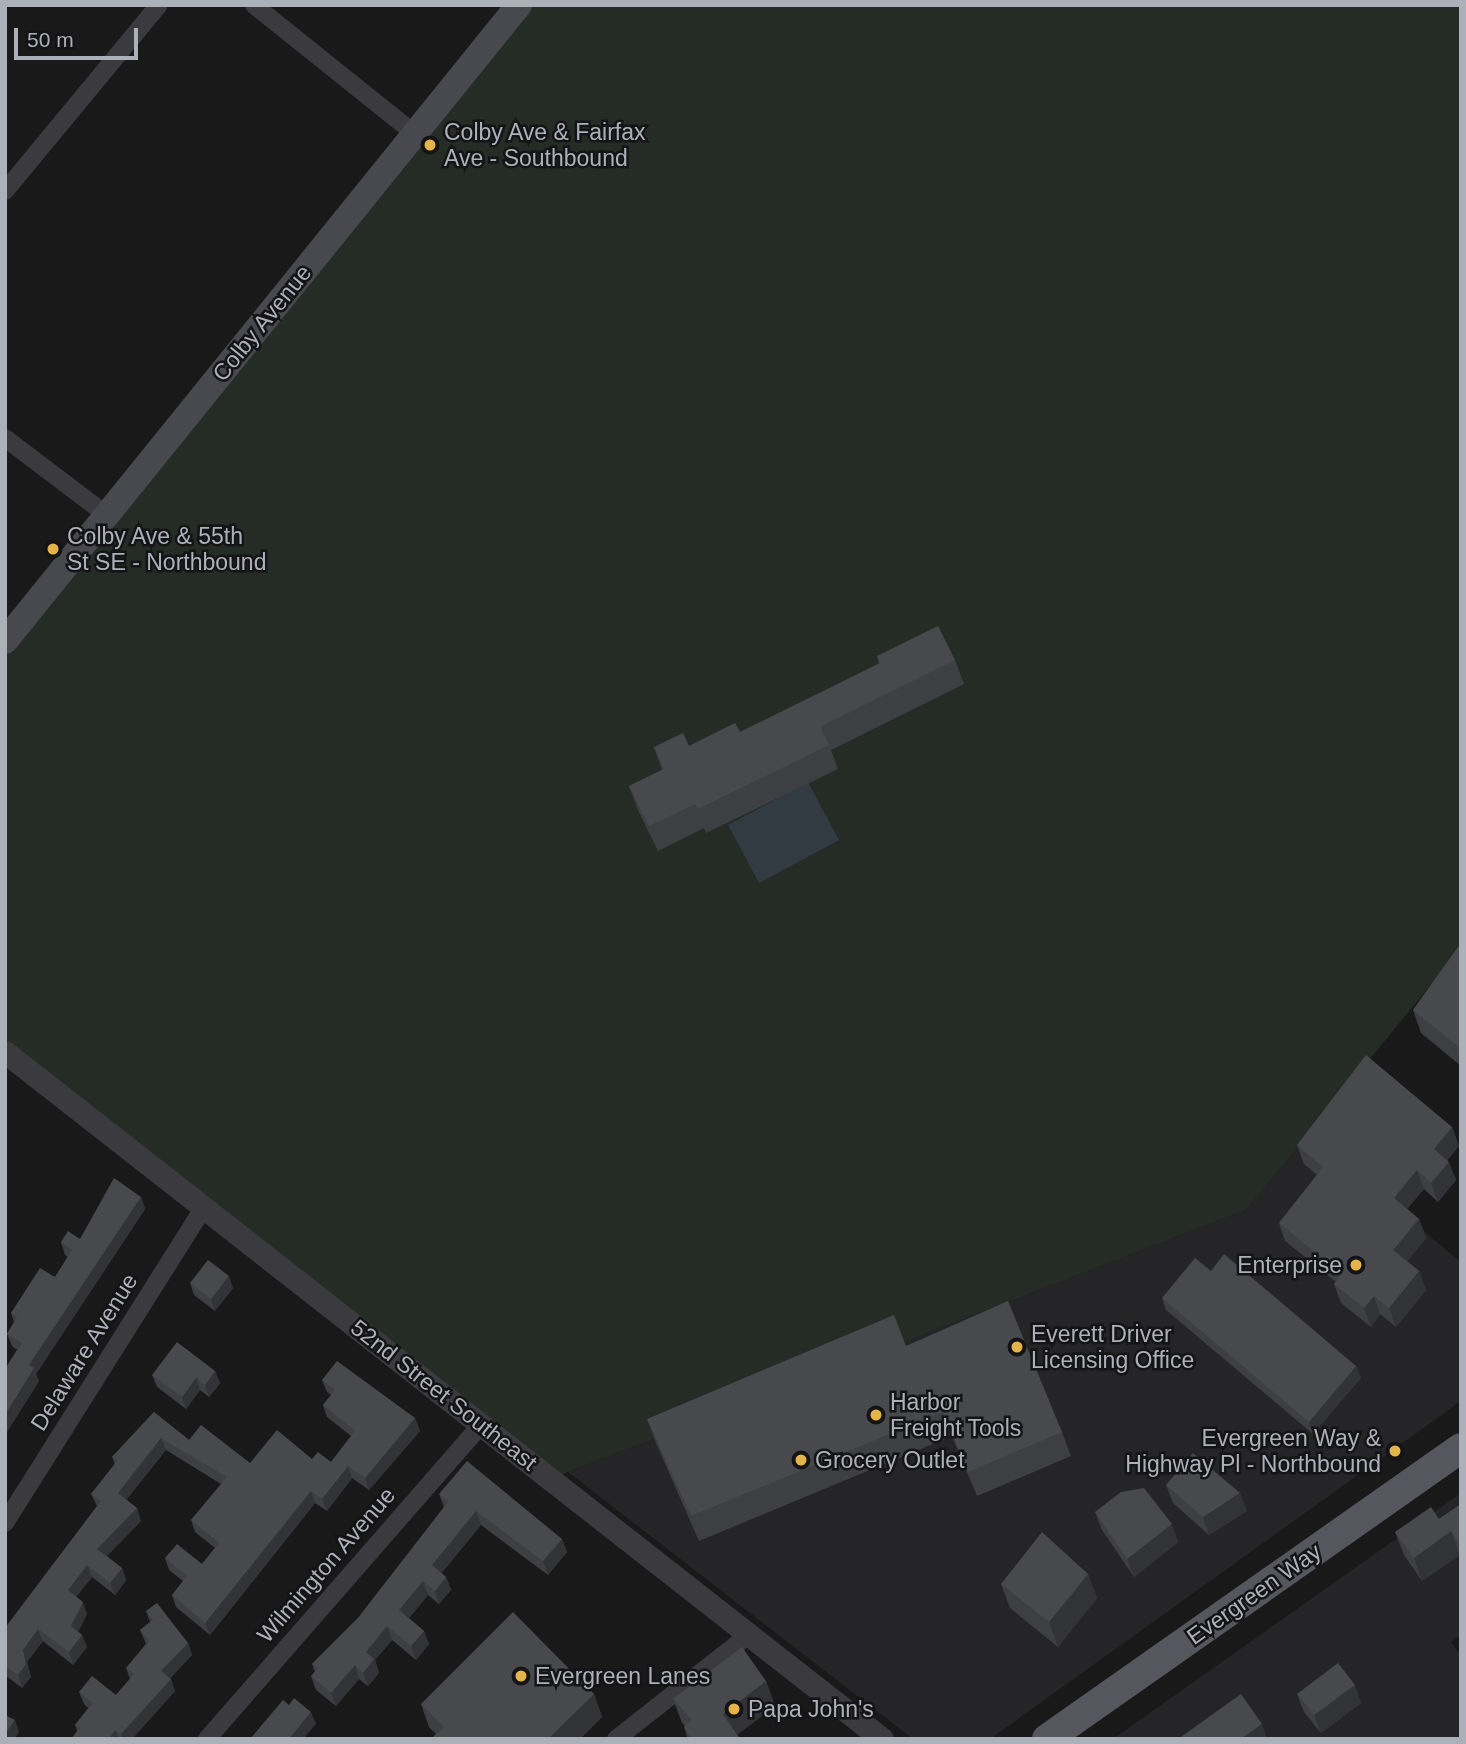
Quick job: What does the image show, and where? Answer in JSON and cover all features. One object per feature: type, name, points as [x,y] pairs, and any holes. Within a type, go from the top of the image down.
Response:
[{"type":"main road","name":"Colby Avenue","points":[[5,641],[519,5]]},
{"type":"main road","name":"Evergreen Way","points":[[1047,1739],[1461,1448]]},
{"type":"street","points":[[5,191],[159,5]]},
{"type":"street","points":[[254,5],[414,133]]},
{"type":"street","points":[[5,438],[108,516]]},
{"type":"street","name":"52nd Street Southeast","points":[[8,1060],[204,1207],[482,1424],[746,1637],[882,1739]]},
{"type":"street","name":"Delaware Avenue","points":[[5,1523],[204,1207]]},
{"type":"street","name":"Wilmington Avenue","points":[[206,1739],[482,1424]]},
{"type":"street","points":[[616,1739],[746,1637]]},
{"type":"shaded area","points":[[519,5],[1461,5],[1461,948],[1246,1210],[550,1479],[5,1052],[5,641]]},
{"type":"shaded area","points":[[808,782],[839,840],[759,883],[728,825]]},
{"type":"shaded area","points":[[1307,1135],[1461,1262],[1461,1401],[990,1739],[913,1739],[568,1472],[1246,1210]]},
{"type":"shaded area","points":[[1461,1493],[1461,1635],[1451,1642],[1461,1656],[1461,1739],[1113,1739]]},
{"type":"building","points":[[938,626],[955,660],[820,727],[829,745],[698,809],[695,804],[649,826],[629,786],[664,769],[654,747],[683,733],[689,746],[735,723],[740,732],[880,663],[877,656]]},
{"type":"building","points":[[1461,943],[1461,1049],[1413,1010]]},
{"type":"building","points":[[1366,1055],[1452,1127],[1434,1149],[1449,1162],[1431,1183],[1417,1170],[1394,1198],[1419,1219],[1393,1250],[1419,1271],[1389,1308],[1374,1296],[1364,1308],[1334,1284],[1342,1274],[1279,1223],[1323,1167],[1297,1145]]},
{"type":"building","points":[[114,1178],[141,1197],[29,1365],[34,1368],[5,1415],[5,1369],[22,1343],[7,1334],[17,1317],[11,1313],[40,1268],[55,1277],[72,1250],[61,1242],[68,1231],[80,1239]]},
{"type":"building","points":[[1224,1254],[1356,1366],[1309,1422],[1162,1298],[1195,1258],[1211,1271]]},
{"type":"building","points":[[208,1260],[229,1276],[211,1299],[190,1283]]},
{"type":"building","points":[[1008,1301],[1062,1432],[968,1472],[943,1412],[691,1516],[647,1419],[894,1315],[906,1346]]},
{"type":"building","points":[[177,1342],[215,1371],[205,1385],[196,1378],[182,1397],[152,1375]]},
{"type":"building","points":[[337,1361],[415,1418],[365,1478],[348,1466],[322,1499],[311,1491],[205,1623],[172,1595],[187,1576],[165,1558],[177,1544],[202,1564],[219,1543],[191,1520],[227,1477],[161,1438],[118,1493],[137,1508],[97,1549],[122,1568],[110,1583],[87,1565],[68,1590],[83,1602],[71,1626],[82,1635],[69,1652],[38,1629],[23,1650],[26,1664],[18,1675],[5,1666],[5,1628],[101,1501],[91,1494],[117,1461],[112,1457],[154,1412],[189,1440],[201,1425],[250,1463],[277,1430],[312,1459],[318,1452],[331,1462],[355,1431],[323,1405],[335,1390],[322,1380]]},
{"type":"building","points":[[1193,1453],[1240,1493],[1203,1517],[1166,1485]]},
{"type":"building","points":[[467,1461],[562,1539],[543,1561],[476,1511],[432,1565],[446,1577],[435,1591],[423,1581],[399,1610],[424,1631],[411,1646],[387,1626],[366,1652],[374,1659],[363,1673],[355,1665],[331,1693],[311,1676],[318,1668],[312,1664],[358,1618],[448,1502],[439,1494]]},
{"type":"building","points":[[1144,1488],[1172,1524],[1127,1559],[1095,1512],[1121,1492]]},
{"type":"building","points":[[1461,1504],[1461,1546],[1451,1531],[1414,1558],[1395,1532],[1431,1507],[1439,1519]]},
{"type":"building","points":[[1042,1532],[1088,1574],[1049,1622],[1001,1584]]},
{"type":"building","points":[[157,1603],[188,1643],[161,1671],[171,1679],[121,1734],[115,1730],[109,1739],[71,1739],[80,1728],[75,1725],[93,1703],[79,1692],[92,1676],[116,1695],[134,1674],[126,1668],[149,1641],[140,1630],[153,1620],[146,1611]]},
{"type":"building","name":"Evergreen Lanes","points":[[513,1612],[594,1694],[548,1739],[431,1739],[444,1727],[421,1704]]},
{"type":"building","points":[[742,1647],[766,1681],[723,1714],[740,1739],[692,1739],[684,1727],[692,1720],[673,1699]]},
{"type":"building","points":[[1338,1663],[1355,1685],[1314,1715],[1297,1694]]},
{"type":"building","points":[[1241,1694],[1262,1724],[1241,1739],[1178,1739]]},
{"type":"building","points":[[294,1698],[311,1712],[291,1739],[250,1739],[283,1700],[289,1705]]},
{"type":"building","points":[[5,1715],[15,1720],[5,1734]]},
{"type":"place","name":"Colby Ave & Fairfax Ave - Southbound","points":[[430,145]]},
{"type":"place","name":"Colby Ave & 55th St SE - Northbound","points":[[53,549]]},
{"type":"place","name":"Enterprise","points":[[1356,1265]]},
{"type":"place","name":"Everett Driver Licensing Office","points":[[1017,1347]]},
{"type":"place","name":"Harbor Freight Tools","points":[[876,1415]]},
{"type":"place","name":"Evergreen Way & Highway Pl - Northbound","points":[[1395,1451]]},
{"type":"place","name":"Grocery Outlet","points":[[801,1460]]},
{"type":"place","name":"Evergreen Lanes","points":[[521,1676]]},
{"type":"place","name":"Papa John's","points":[[734,1709]]}]
